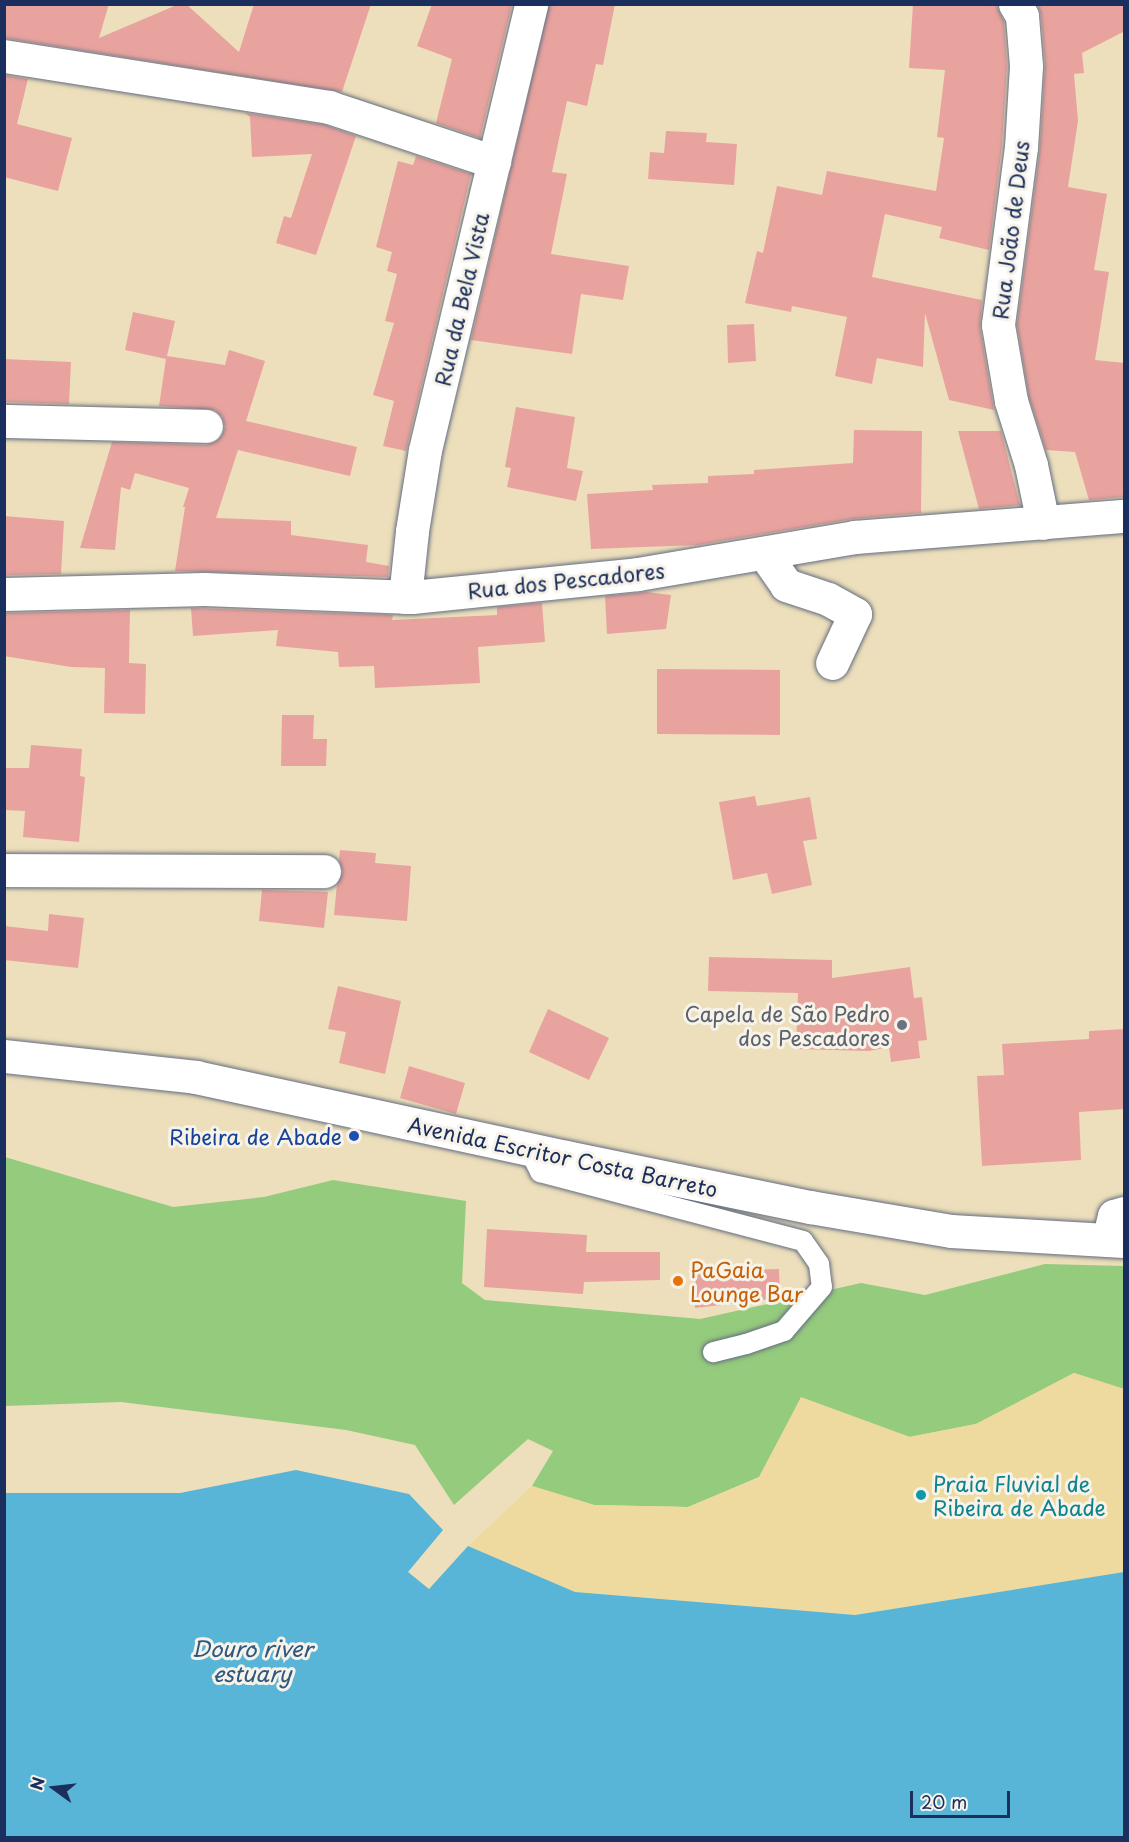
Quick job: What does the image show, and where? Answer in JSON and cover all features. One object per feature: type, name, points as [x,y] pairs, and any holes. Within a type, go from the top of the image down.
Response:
[{"type":"street","name":"Rua da Bela Vista","points":[[405,597],[412,531],[425,450],[531,4]]},
{"type":"street","name":"Rua João de Deus","points":[[1015,4],[1022,16],[1026,66],[1021,147],[998,325],[1011,401],[1031,465],[1043,524]]},
{"type":"street","points":[[4,56],[329,107],[494,162]]},
{"type":"street","points":[[4,421],[206,426]]},
{"type":"street","name":"Rua dos Pescadores","points":[[4,594],[204,589],[405,597],[638,574],[855,537],[1125,516]]},
{"type":"street","points":[[764,553],[786,585],[828,599],[855,614],[832,663]]},
{"type":"street","points":[[4,870],[324,871]]},
{"type":"street","name":"Avenida Escritor Costa Barreto","points":[[4,1056],[196,1077],[529,1150],[810,1207],[951,1231],[1116,1241]]},
{"type":"street","points":[[1116,1241],[1114,1216],[1125,1213]]},
{"type":"lane","points":[[529,1150],[540,1172],[802,1241],[819,1264],[822,1287],[784,1331],[713,1352]]},
{"type":"green space","points":[[5,1157],[173,1207],[264,1197],[333,1180],[466,1201],[462,1283],[485,1300],[700,1319],[861,1283],[925,1295],[1045,1264],[1124,1266],[1124,1389],[1074,1373],[976,1424],[909,1437],[801,1398],[759,1477],[688,1507],[594,1505],[532,1486],[553,1451],[528,1439],[454,1505],[415,1445],[346,1430],[121,1402],[5,1406]]},
{"type":"sand","name":"Praia Fluvial de Ribeira de Abade","points":[[1074,1373],[1124,1389],[1124,1572],[855,1615],[575,1592],[468,1546],[532,1486],[594,1505],[688,1507],[759,1478],[801,1397],[910,1437],[976,1424]]},
{"type":"water","name":"Douro river estuary","points":[[296,1470],[409,1494],[443,1530],[408,1572],[429,1589],[468,1546],[575,1592],[855,1615],[1124,1572],[1124,1837],[5,1837],[5,1493],[180,1493]]},
{"type":"building","points":[[4,4],[109,4],[99,38],[179,4],[186,4],[239,52],[254,4],[371,4],[342,92],[4,38]]},
{"type":"building","points":[[432,4],[512,4],[480,138],[436,123],[452,59],[417,46]]},
{"type":"building","points":[[549,4],[615,4],[603,65],[596,64],[587,106],[567,101],[552,172],[567,174],[551,254],[629,266],[623,300],[581,294],[572,354],[471,340]]},
{"type":"building","points":[[913,4],[996,4],[1004,22],[1007,66],[1002,145],[989,250],[939,238],[942,227],[885,214],[872,277],[982,300],[980,328],[994,410],[949,400],[925,313],[923,367],[877,358],[872,384],[835,376],[847,317],[792,306],[791,312],[745,303],[757,251],[763,253],[777,186],[822,195],[827,171],[936,191],[944,138],[937,137],[945,70],[909,68]]},
{"type":"building","points":[[1037,4],[1125,4],[1125,31],[1082,53],[1084,73],[1074,74],[1078,121],[1068,187],[1107,194],[1094,270],[1109,272],[1095,360],[1125,363],[1123,497],[1089,500],[1075,452],[1046,450],[1029,397],[1017,325],[1040,148],[1045,64],[1041,15]]},
{"type":"building","points":[[4,75],[28,79],[17,124],[72,138],[58,191],[4,177]]},
{"type":"building","points":[[245,113],[325,125],[356,136],[316,255],[276,243],[284,216],[291,218],[312,154],[252,157],[250,117]]},
{"type":"building","points":[[666,131],[707,133],[706,142],[737,144],[734,185],[648,179],[650,152],[664,153]]},
{"type":"building","points":[[416,156],[471,174],[406,451],[383,446],[394,401],[373,395],[394,323],[385,321],[397,274],[387,271],[392,252],[376,247],[398,161],[413,165]]},
{"type":"building","points":[[133,312],[175,321],[167,356],[225,365],[229,350],[265,361],[246,421],[357,447],[350,476],[238,450],[216,518],[291,521],[291,535],[368,545],[366,562],[389,566],[388,577],[175,571],[185,507],[183,507],[189,488],[135,473],[130,490],[121,487],[115,550],[80,548],[112,442],[206,445],[215,442],[222,435],[225,427],[222,417],[215,410],[159,406],[166,359],[125,350]]},
{"type":"building","points":[[754,324],[756,361],[728,363],[727,325]]},
{"type":"building","points":[[4,359],[71,362],[69,404],[4,402]]},
{"type":"building","points":[[516,407],[575,417],[567,468],[583,471],[576,501],[507,487],[511,468],[505,467]]},
{"type":"building","points":[[854,430],[922,431],[921,513],[852,519],[698,545],[591,549],[587,494],[653,490],[652,485],[708,483],[708,476],[754,474],[754,470],[853,463]]},
{"type":"building","points":[[958,431],[1001,431],[1020,505],[979,509]]},
{"type":"building","points":[[4,516],[64,521],[61,574],[4,575]]},
{"type":"building","points":[[647,592],[671,595],[666,629],[607,634],[605,596]]},
{"type":"building","points":[[542,603],[545,642],[478,647],[480,683],[375,688],[374,666],[339,667],[338,652],[276,646],[278,630],[193,636],[191,608],[393,615],[392,620],[497,615],[497,607]]},
{"type":"building","points":[[130,610],[129,663],[146,664],[145,714],[104,713],[105,668],[71,667],[4,656],[4,613]]},
{"type":"building","points":[[657,669],[780,670],[780,735],[657,734]]},
{"type":"building","points":[[282,715],[314,715],[313,739],[327,739],[326,766],[281,766]]},
{"type":"building","points":[[31,745],[82,749],[80,776],[85,777],[79,842],[23,837],[25,811],[4,810],[4,768],[29,768]]},
{"type":"building","points":[[755,796],[757,806],[810,797],[817,839],[803,841],[812,885],[772,894],[767,873],[733,880],[719,802]]},
{"type":"building","points":[[340,850],[376,853],[375,863],[411,866],[407,921],[334,915],[337,884],[343,872],[339,860]]},
{"type":"building","points":[[262,890],[328,892],[324,928],[259,921]]},
{"type":"building","points":[[49,914],[84,918],[78,968],[4,960],[4,926],[48,931]]},
{"type":"building","points":[[709,957],[832,960],[832,978],[910,967],[914,998],[922,997],[927,1040],[918,1041],[920,1058],[891,1062],[889,1047],[869,1051],[796,1049],[798,993],[708,991]]},
{"type":"building","points":[[338,986],[401,1001],[385,1074],[339,1063],[346,1032],[328,1029]]},
{"type":"building","points":[[548,1009],[609,1038],[589,1080],[529,1052]]},
{"type":"building","points":[[1125,1029],[1125,1109],[1079,1112],[1081,1160],[982,1166],[977,1076],[1004,1075],[1002,1044],[1089,1039],[1089,1031]]},
{"type":"building","points":[[409,1066],[465,1083],[456,1114],[400,1098]]},
{"type":"building","points":[[487,1229],[587,1235],[586,1252],[660,1252],[660,1280],[584,1282],[583,1294],[484,1287]]},
{"type":"building","points":[[779,1269],[780,1298],[695,1308],[696,1271]]},
{"type":"place","name":"Capela de São Pedro dos Pescadores","points":[[902,1025]]},
{"type":"place","name":"Ribeira de Abade","points":[[354,1136]]},
{"type":"place","name":"PaGaia Lounge Bar","points":[[678,1281]]},
{"type":"place","name":"Praia Fluvial de Ribeira de Abade","points":[[921,1495]]}]
